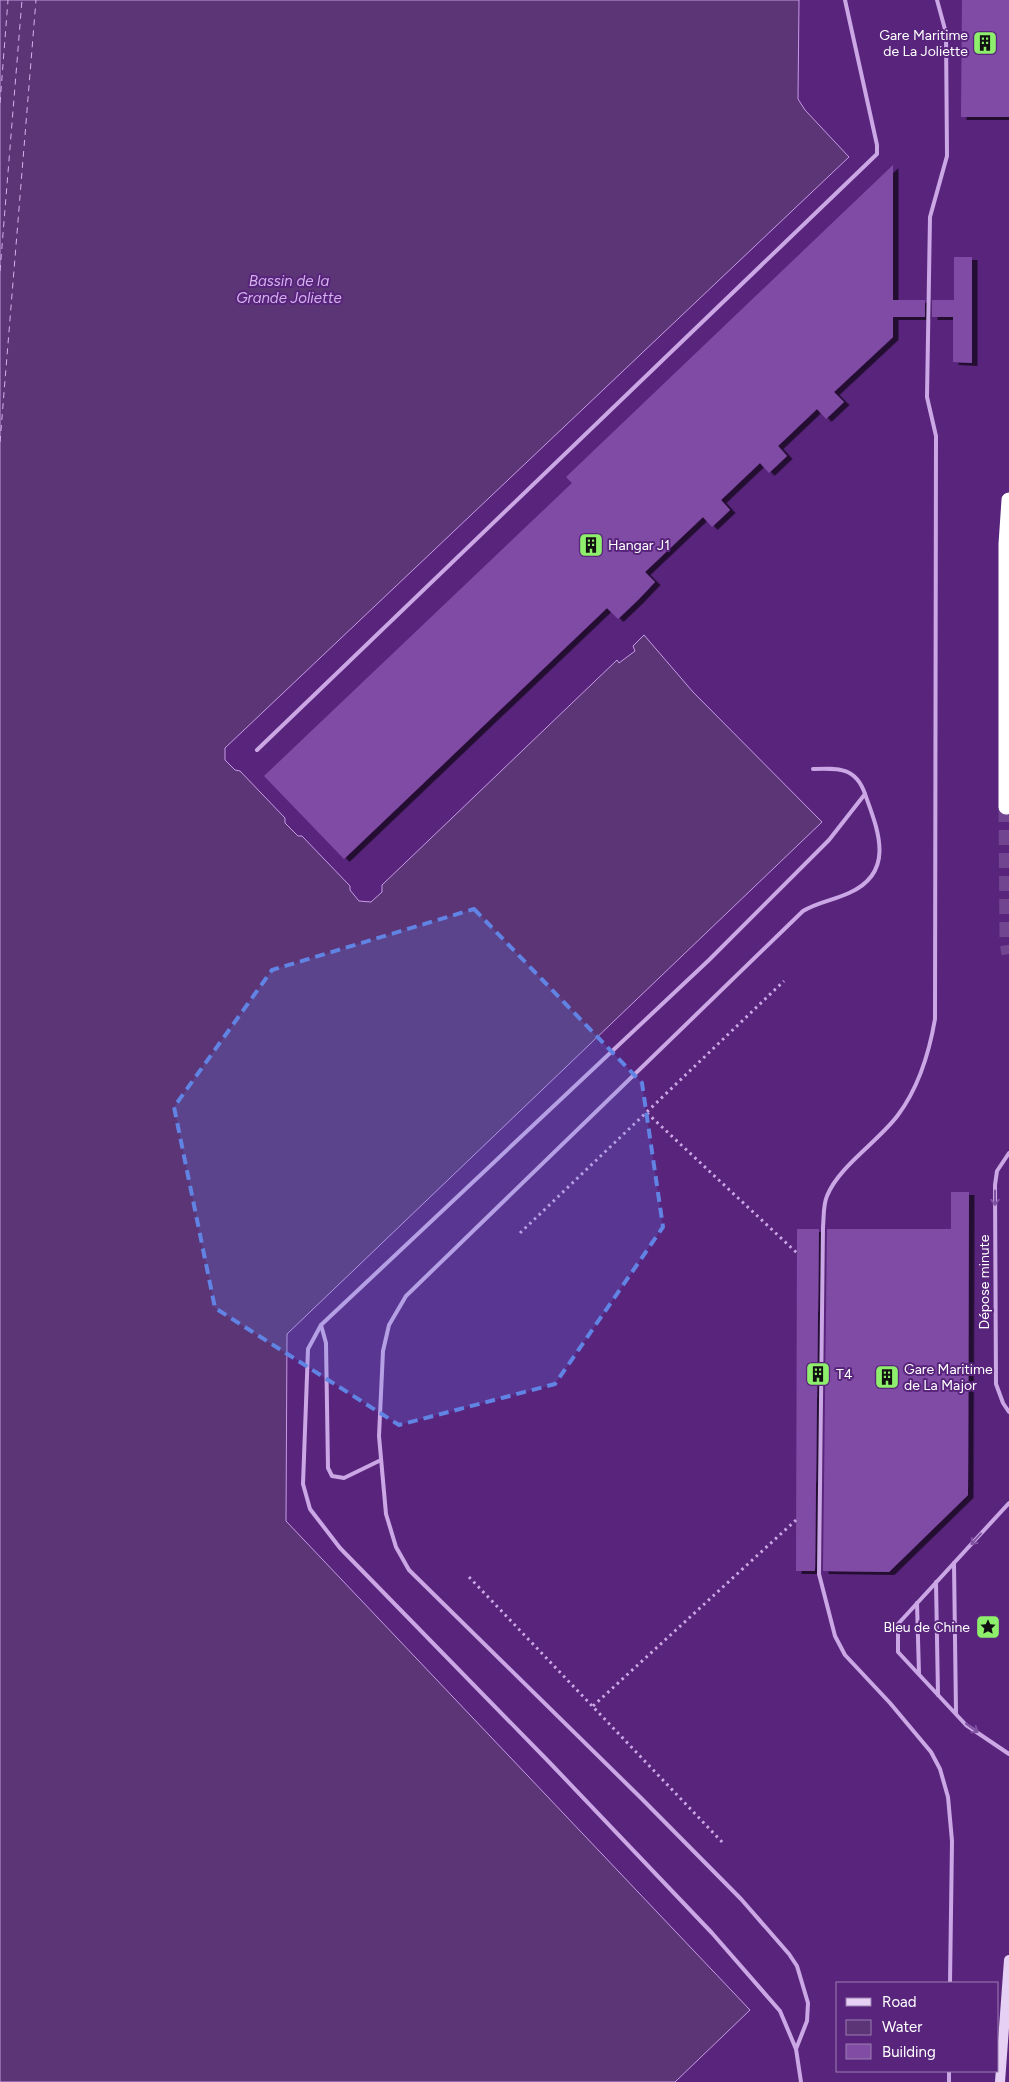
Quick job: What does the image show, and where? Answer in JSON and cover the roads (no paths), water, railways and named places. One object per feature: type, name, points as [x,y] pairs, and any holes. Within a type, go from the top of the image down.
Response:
[{"type":"highway","points":[[1006,807],[1006,544],[1009,500]]},
{"type":"street","points":[[1000,2082],[1009,1960]]},
{"type":"lane","points":[[257,750],[877,154],[877,145],[845,0]]},
{"type":"lane","points":[[937,0],[946,33],[947,156],[930,217],[927,397],[936,446],[935,1019],[927,1060],[899,1114],[846,1170],[831,1188],[826,1199],[823,1227],[819,1574],[835,1636],[845,1655],[932,1752],[940,1769],[948,1797],[952,1841],[950,1982]]},
{"type":"lane","points":[[796,2049],[807,2021],[808,2003],[797,1966],[789,1954],[741,1899],[688,1845],[409,1570],[396,1546],[386,1514],[379,1436],[383,1350],[389,1325],[406,1296],[803,911],[815,903],[848,894],[864,885],[876,869],[881,850],[879,834],[861,781],[851,773],[834,768],[813,769]]},
{"type":"lane","points":[[801,2082],[796,2049],[780,2011],[712,1933],[550,1763],[340,1548],[310,1510],[303,1476],[308,1349],[321,1325],[709,960],[828,840],[865,794]]},
{"type":"lane","name":"Dépose minute","points":[[1009,1153],[997,1171],[995,1185],[996,1384],[1003,1403],[1009,1412]]},
{"type":"lane","points":[[321,1325],[326,1343],[328,1468],[332,1476],[344,1478],[381,1460]]},
{"type":"lane","points":[[1009,1503],[898,1624],[898,1652],[966,1725],[1009,1754]]},
{"type":"lane","points":[[954,1563],[956,1714]]},
{"type":"lane","points":[[936,1582],[938,1695]]},
{"type":"lane","points":[[917,1604],[919,1674]]},
{"type":"water","name":"Bassin de la Grande Joliette","points":[[0,0],[799,0],[798,99],[805,110],[849,157],[225,748],[225,760],[235,770],[240,771],[285,818],[285,823],[298,836],[302,836],[350,886],[350,890],[359,901],[371,902],[382,892],[382,885],[617,660],[619,663],[635,651],[633,646],[644,635],[693,692],[822,822],[287,1334],[286,1521],[750,2010],[675,2082],[0,2082]]},
{"type":"tunnel","points":[[1006,807],[1007,942],[1009,954]]},
{"type":"place","name":"Gare Maritime de La Joliette","points":[[985,43]]},
{"type":"place","name":"Hangar J1","points":[[591,545]]},
{"type":"place","name":"T4","points":[[818,1374]]},
{"type":"place","name":"Gare Maritime de La Major","points":[[887,1377]]},
{"type":"place","name":"Bleu de Chine","points":[[988,1627]]}]
